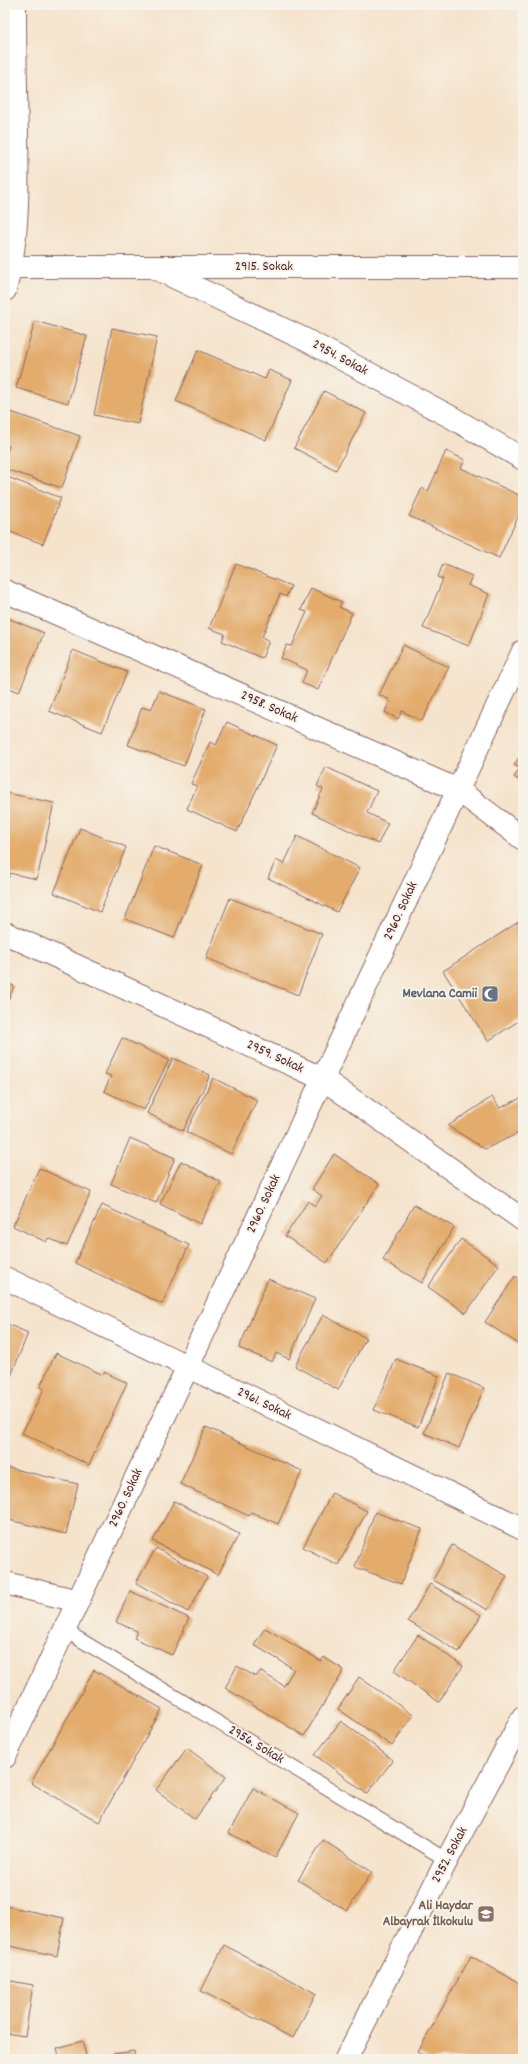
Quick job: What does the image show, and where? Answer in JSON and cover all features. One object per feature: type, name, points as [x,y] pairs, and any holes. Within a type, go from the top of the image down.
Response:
[{"type":"street","points":[[5,290],[18,199],[15,5]]},
{"type":"street","name":"2915. Sokak","points":[[8,267],[523,267]]},
{"type":"street","name":"2954. Sokak","points":[[152,267],[306,340],[451,417],[523,460]]},
{"type":"street","name":"2958. Sokak","points":[[5,591],[458,790],[523,839]]},
{"type":"street","name":"2960. Sokak","points":[[5,1758],[523,651]]},
{"type":"street","name":"2959. Sokak","points":[[5,933],[323,1079],[523,1220]]},
{"type":"street","name":"2961. Sokak","points":[[5,1278],[523,1529]]},
{"type":"street","points":[[5,1583],[78,1601]]},
{"type":"street","name":"2952. Sokak","points":[[346,2059],[447,1860],[523,1716]]},
{"type":"lane","name":"2956. Sokak","points":[[64,1630],[447,1860]]},
{"type":"building","points":[[35,321],[87,336],[68,403],[16,388]]},
{"type":"building","points":[[112,328],[157,337],[138,424],[94,415]]},
{"type":"building","points":[[198,350],[265,379],[269,370],[292,380],[266,440],[176,401]]},
{"type":"building","points":[[324,391],[366,413],[336,470],[294,448]]},
{"type":"building","points":[[11,412],[80,436],[62,488],[5,469],[5,458],[9,446],[5,445],[5,430]]},
{"type":"building","points":[[446,451],[465,460],[461,468],[523,497],[523,506],[499,558],[409,516],[422,488],[428,491]]},
{"type":"building","points":[[5,476],[61,498],[43,544],[5,530]]},
{"type":"building","points":[[236,564],[291,586],[286,597],[280,594],[262,637],[269,641],[262,658],[222,641],[225,634],[209,628]]},
{"type":"building","points":[[443,564],[472,576],[468,585],[489,594],[469,646],[423,628],[443,579],[438,577]]},
{"type":"building","points":[[311,588],[342,602],[339,607],[352,613],[318,690],[302,683],[307,670],[281,658],[287,645],[292,646],[307,612],[301,610]]},
{"type":"building","points":[[5,617],[44,633],[19,692],[5,686]]},
{"type":"building","points":[[403,645],[449,667],[422,721],[402,711],[398,719],[385,712],[390,700],[379,695]]},
{"type":"building","points":[[73,650],[127,672],[102,732],[49,711]]},
{"type":"building","points":[[159,691],[206,709],[184,766],[128,745],[142,707],[151,710]]},
{"type":"building","points":[[227,722],[277,745],[237,832],[187,809],[197,786],[191,784],[210,742],[216,745]]},
{"type":"building","points":[[523,752],[523,783],[514,777],[520,768],[514,765]]},
{"type":"building","points":[[326,767],[377,791],[367,813],[388,823],[378,844],[312,813],[323,789],[317,786]]},
{"type":"building","points":[[7,793],[54,803],[37,879],[9,873],[9,877],[5,876],[5,803]]},
{"type":"building","points":[[80,828],[126,847],[100,912],[54,893]]},
{"type":"building","points":[[297,836],[360,868],[337,912],[268,878],[276,860],[284,864]]},
{"type":"building","points":[[154,846],[203,865],[174,938],[125,919]]},
{"type":"building","points":[[230,898],[322,934],[298,995],[206,958]]},
{"type":"building","name":"Mevlana Camii","points":[[523,919],[523,1018],[488,1041],[443,971]]},
{"type":"building","points":[[5,982],[14,986],[5,1007]]},
{"type":"building","points":[[122,1038],[169,1060],[144,1110],[104,1091],[111,1076],[105,1074]]},
{"type":"building","points":[[173,1058],[210,1075],[183,1131],[147,1113]]},
{"type":"building","points":[[213,1078],[257,1100],[231,1154],[186,1132]]},
{"type":"building","points":[[492,1097],[500,1108],[523,1097],[523,1131],[485,1149],[448,1126]]},
{"type":"building","points":[[130,1138],[175,1158],[156,1203],[111,1184]]},
{"type":"building","points":[[334,1154],[379,1184],[327,1263],[285,1236],[308,1201],[315,1206],[322,1196],[312,1189]]},
{"type":"building","points":[[181,1161],[221,1182],[200,1224],[160,1204]]},
{"type":"building","points":[[39,1168],[91,1192],[67,1246],[48,1238],[46,1242],[13,1226]]},
{"type":"building","points":[[102,1205],[189,1245],[162,1304],[75,1263]]},
{"type":"building","points":[[414,1205],[454,1227],[422,1283],[383,1260]]},
{"type":"building","points":[[461,1239],[499,1265],[466,1313],[428,1287]]},
{"type":"building","points":[[515,1276],[523,1281],[523,1347],[485,1322]]},
{"type":"building","points":[[268,1279],[315,1299],[289,1359],[276,1353],[272,1362],[239,1348]]},
{"type":"building","points":[[323,1315],[366,1338],[338,1390],[295,1366]]},
{"type":"building","points":[[5,1323],[28,1333],[5,1391]]},
{"type":"building","points":[[56,1353],[103,1375],[104,1372],[127,1383],[89,1465],[22,1433],[44,1389],[40,1387]]},
{"type":"building","points":[[396,1359],[439,1376],[418,1427],[374,1410]]},
{"type":"building","points":[[449,1373],[484,1388],[459,1448],[424,1433]]},
{"type":"building","points":[[206,1427],[302,1471],[278,1524],[251,1512],[249,1516],[180,1484]]},
{"type":"building","points":[[5,1467],[78,1484],[66,1534],[5,1519]]},
{"type":"building","points":[[332,1493],[367,1511],[338,1565],[303,1547]]},
{"type":"building","points":[[174,1501],[239,1534],[218,1575],[153,1541]]},
{"type":"building","points":[[375,1512],[422,1529],[401,1584],[355,1567]]},
{"type":"building","points":[[452,1545],[507,1576],[488,1610],[433,1580]]},
{"type":"building","points":[[156,1548],[207,1577],[188,1612],[136,1583]]},
{"type":"building","points":[[430,1584],[481,1615],[459,1652],[408,1621]]},
{"type":"building","points":[[130,1591],[189,1618],[172,1655],[134,1638],[137,1631],[116,1622]]},
{"type":"building","points":[[265,1628],[321,1661],[324,1657],[344,1670],[304,1736],[225,1688],[237,1666],[256,1677],[260,1671],[284,1686],[294,1669],[254,1645]]},
{"type":"building","points":[[418,1635],[463,1666],[439,1702],[394,1671]]},
{"type":"building","points":[[94,1670],[162,1709],[99,1822],[31,1783]]},
{"type":"building","points":[[359,1677],[413,1715],[392,1746],[338,1709]]},
{"type":"building","points":[[341,1721],[393,1760],[367,1794],[315,1755]]},
{"type":"building","points":[[187,1748],[226,1777],[195,1819],[156,1790]]},
{"type":"building","points":[[253,1788],[299,1813],[275,1858],[229,1833]]},
{"type":"building","points":[[323,1840],[372,1872],[347,1911],[298,1880]]},
{"type":"building","points":[[5,1906],[64,1918],[57,1956],[5,1945]]},
{"type":"building","points":[[224,1945],[316,1993],[293,2038],[201,1991]]},
{"type":"building","points":[[471,1956],[523,1985],[523,2059],[430,2059],[418,2052]]},
{"type":"building","points":[[5,1980],[33,1985],[25,2036],[5,2033]]},
{"type":"building","points":[[82,2041],[87,2059],[60,2059],[57,2048]]},
{"type":"building","points":[[134,2051],[135,2059],[114,2059],[113,2054]]},
{"type":"place","name":"Mevlana Camii","points":[[490,994]]},
{"type":"place","name":"Ali Haydar Albayrak İlkokulu","points":[[486,1914]]}]
